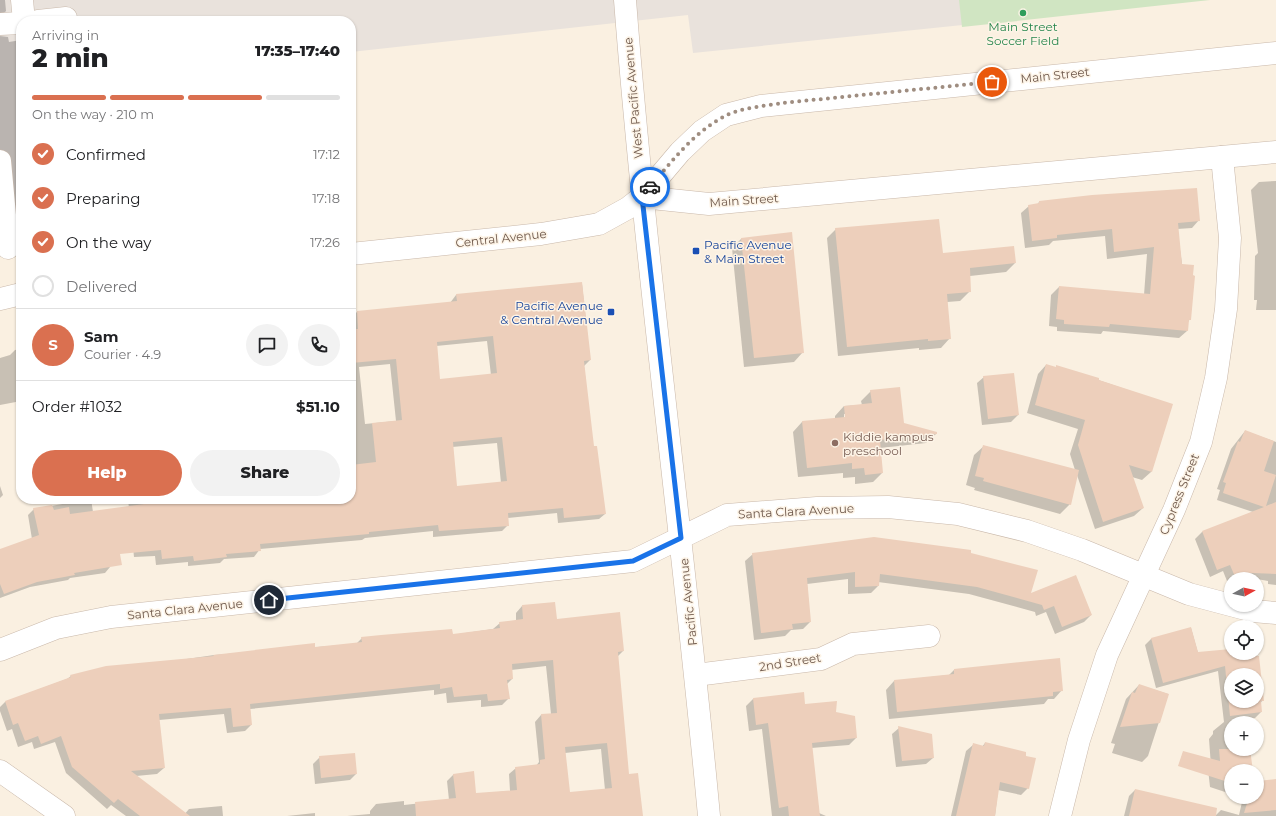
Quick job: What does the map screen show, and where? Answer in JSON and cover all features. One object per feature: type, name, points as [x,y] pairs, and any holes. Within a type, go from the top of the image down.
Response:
[{"type":"street","points":[[22,0],[24,16]]},
{"type":"street","name":"West Pacific Avenue","points":[[625,0],[642,197]]},
{"type":"street","points":[[56,16],[66,13]]},
{"type":"street","points":[[0,24],[16,23]]},
{"type":"street","name":"Main Street","points":[[642,197],[680,152],[702,131],[726,115],[761,106],[1276,54]]},
{"type":"street","name":"Main Street","points":[[642,197],[709,204],[1276,152]]},
{"type":"street","name":"Cypress Street","points":[[1060,816],[1079,740],[1107,655],[1174,510],[1201,442],[1216,378],[1226,309],[1230,238],[1222,157]]},
{"type":"street","points":[[0,162],[10,247]]},
{"type":"street","name":"Central Avenue","points":[[356,253],[542,234],[599,224],[628,208],[642,197]]},
{"type":"street","name":"Pacific Avenue","points":[[642,197],[696,675],[709,816]]},
{"type":"street","points":[[0,299],[16,295]]},
{"type":"street","name":"Santa Clara Avenue","points":[[0,650],[56,628],[111,617],[633,561],[727,515],[817,508],[888,508],[958,514],[1027,531],[1082,550],[1190,594],[1253,611],[1276,613]]},
{"type":"street","name":"2nd Street","points":[[696,675],[821,659],[853,644],[928,636]]},
{"type":"street","points":[[0,771],[64,816]]},
{"type":"shaded area","points":[[0,0],[1204,0],[693,53],[688,15],[356,51],[356,16],[16,16],[16,252],[0,256]]},
{"type":"green space","name":"Main Street Soccer Field","points":[[959,0],[1210,0],[962,27]]},
{"type":"building","points":[[1197,188],[1200,221],[1178,223],[1182,264],[1194,265],[1193,275],[1195,276],[1191,320],[1189,320],[1188,331],[1110,324],[1109,327],[1064,324],[1064,320],[1056,319],[1059,286],[1150,294],[1154,247],[1114,252],[1112,229],[1057,235],[1057,238],[1032,241],[1028,205],[1039,203],[1039,201],[1092,195]]},
{"type":"building","points":[[939,219],[943,253],[1014,246],[1016,263],[970,268],[971,292],[947,294],[951,339],[928,341],[928,339],[847,347],[835,228]]},
{"type":"building","points":[[792,232],[804,353],[754,358],[741,238]]},
{"type":"building","points":[[582,282],[591,360],[584,361],[594,446],[597,446],[606,514],[564,518],[563,508],[508,513],[509,526],[439,531],[438,525],[369,532],[369,534],[260,544],[261,551],[226,554],[227,557],[194,561],[193,556],[162,559],[161,550],[120,554],[122,565],[74,573],[75,575],[37,582],[4,594],[0,584],[0,549],[39,535],[33,508],[52,505],[54,510],[69,507],[70,514],[144,504],[356,504],[356,464],[376,462],[372,423],[402,420],[396,359],[356,363],[356,329],[358,329],[357,311],[457,301],[456,294]],"holes":[[[493,336],[497,373],[440,379],[437,342]],[[502,437],[507,481],[457,486],[453,442]]]},
{"type":"building","points":[[1046,364],[1056,367],[1056,365],[1099,378],[1099,380],[1173,404],[1152,472],[1129,465],[1144,508],[1103,522],[1078,445],[1085,420],[1035,405]]},
{"type":"building","points":[[1014,373],[1019,415],[988,419],[983,376]]},
{"type":"building","points":[[900,387],[904,423],[937,432],[937,434],[880,440],[883,473],[865,475],[864,468],[852,469],[852,463],[807,468],[802,421],[845,417],[844,406],[872,403],[870,390]]},
{"type":"building","points":[[1245,430],[1274,441],[1264,471],[1276,475],[1266,506],[1276,502],[1276,574],[1264,574],[1264,572],[1233,572],[1230,565],[1217,570],[1202,531],[1264,507],[1223,493],[1226,483],[1223,482],[1238,441],[1240,442]]},
{"type":"building","points":[[983,445],[1079,470],[1071,505],[983,481],[984,478],[975,476]]},
{"type":"building","points":[[874,537],[971,550],[971,553],[1038,570],[1031,593],[1076,575],[1092,615],[1062,627],[1054,606],[1044,610],[1042,605],[977,587],[880,574],[879,586],[855,587],[855,572],[807,578],[811,622],[792,624],[793,629],[761,633],[752,553]]},
{"type":"building","points":[[555,602],[557,619],[620,612],[624,651],[618,652],[629,774],[638,773],[643,816],[416,816],[415,802],[456,798],[453,774],[474,771],[476,793],[517,790],[515,767],[540,764],[540,760],[545,759],[541,714],[557,713],[553,660],[512,664],[513,679],[507,680],[510,699],[488,701],[487,694],[454,697],[452,687],[440,689],[440,684],[250,704],[252,725],[233,727],[231,708],[159,714],[165,768],[131,771],[190,816],[140,816],[118,799],[114,803],[72,767],[61,736],[41,744],[38,736],[25,741],[18,723],[13,725],[5,701],[71,677],[70,675],[106,666],[214,656],[213,655],[315,643],[315,647],[362,642],[361,637],[381,635],[452,629],[453,634],[500,628],[499,622],[523,619],[522,605]],"holes":[[[607,743],[612,788],[570,792],[565,747]]]},
{"type":"building","points":[[1191,627],[1198,652],[1224,650],[1224,660],[1259,660],[1260,668],[1225,668],[1225,666],[1163,683],[1151,638]]},
{"type":"building","points":[[1060,658],[1063,691],[1053,692],[1053,696],[897,712],[894,680],[954,674],[954,669]]},
{"type":"building","points":[[1139,684],[1169,694],[1160,723],[1120,727],[1132,692],[1135,693]]},
{"type":"building","points":[[804,692],[805,704],[837,701],[836,712],[855,716],[857,738],[812,743],[820,816],[789,816],[788,806],[779,808],[768,723],[756,725],[753,698]]},
{"type":"building","points":[[1229,708],[1262,708],[1262,712],[1230,716]]},
{"type":"building","points":[[898,726],[932,734],[934,758],[902,761]]},
{"type":"building","points":[[985,742],[1026,752],[1026,756],[1036,758],[1029,789],[1000,782],[995,816],[956,816],[973,743],[984,746]]},
{"type":"building","points":[[1219,749],[1224,749],[1224,756],[1251,756],[1252,764],[1224,764],[1224,781],[1178,766],[1183,751],[1220,761]]},
{"type":"building","points":[[355,753],[357,774],[321,778],[319,756]]},
{"type":"building","points":[[1276,779],[1276,810],[1244,813],[1247,804],[1264,804],[1264,780]]},
{"type":"building","points":[[1135,789],[1217,808],[1216,816],[1129,816]]},
{"type":"way so far","points":[[650,187],[680,152],[702,131],[726,115],[761,106],[782,103],[992,82]]},
{"type":"place","name":"Main Street Soccer Field","points":[[1023,13]]},
{"type":"place","name":"Pacific Avenue & Main Street","points":[[696,251]]},
{"type":"place","name":"Pacific Avenue & Central Avenue","points":[[611,312]]},
{"type":"place","name":"Kiddie kampus preschool","points":[[835,443]]},
{"type":"route","points":[[269,600],[633,561],[681,538],[642,197],[650,187]]}]
